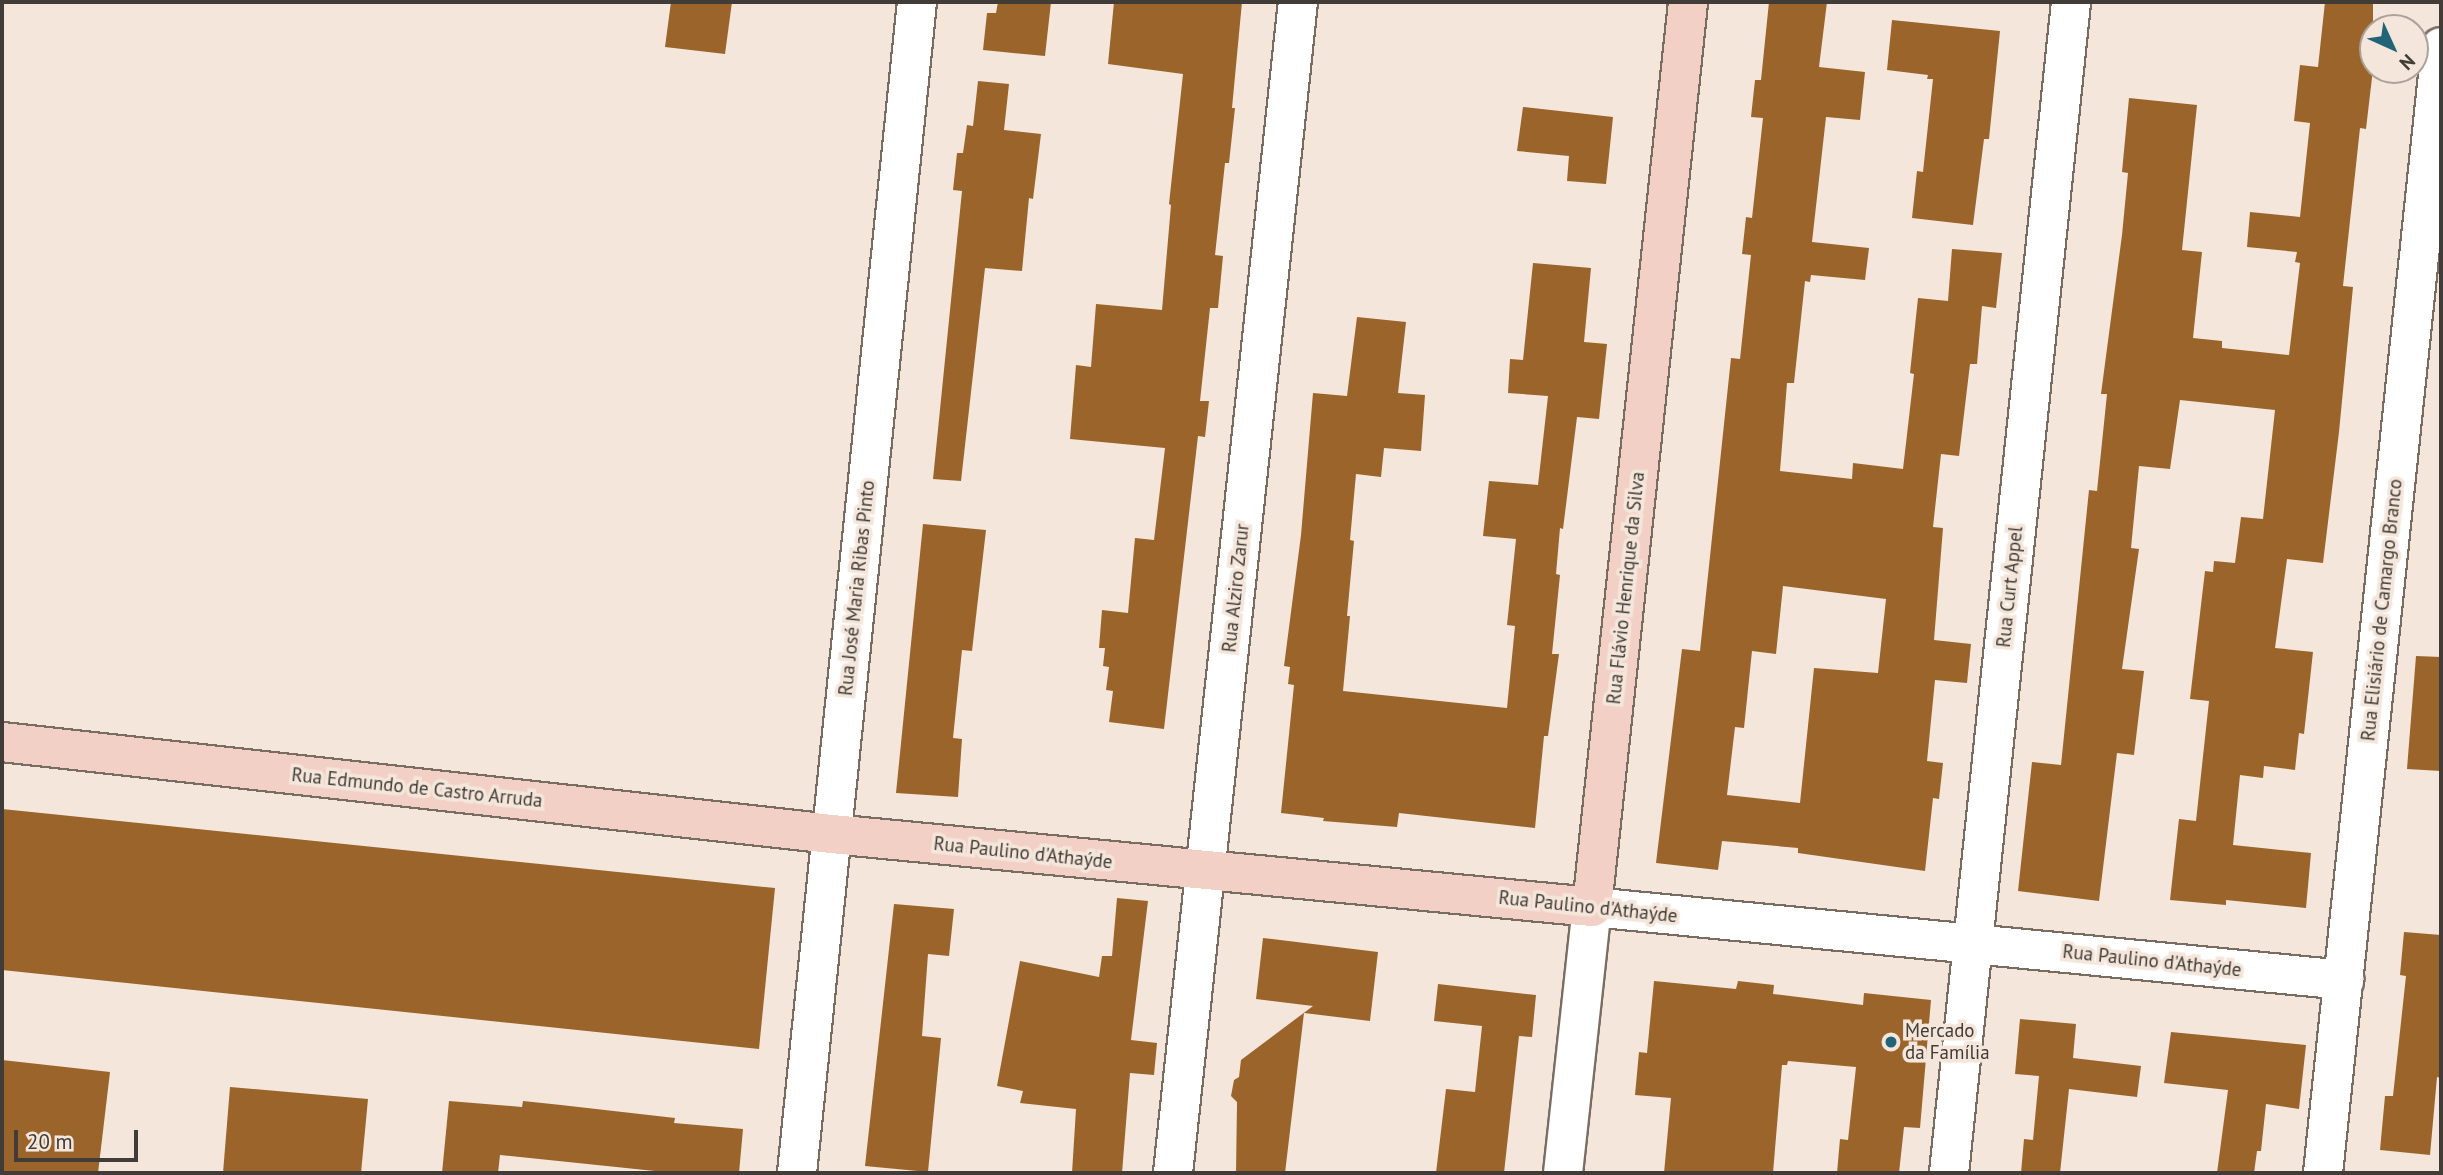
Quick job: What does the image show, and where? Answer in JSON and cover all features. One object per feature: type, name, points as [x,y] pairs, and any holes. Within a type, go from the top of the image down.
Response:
[{"type":"street","name":"Rua José Maria Ribas Pinto","points":[[797,1173],[917,2]]},
{"type":"street","name":"Rua Alziro Zarur","points":[[1173,1173],[1298,2]]},
{"type":"street","name":"Rua Flávio Henrique da Silva","points":[[1563,1173],[1688,2]]},
{"type":"street","name":"Rua Curt Appel","points":[[1949,1173],[2071,2]]},
{"type":"street","name":"Rua Elisiário de Camargo Branco","points":[[2323,1173],[2441,47]]},
{"type":"street","name":"Rua Edmundo de Castro Arruda","points":[[2,742],[832,834]]},
{"type":"street","name":"Rua Paulino d'Athaýde","points":[[832,834],[2344,980]]},
{"type":"building","points":[[671,2],[732,2],[725,54],[665,47]]},
{"type":"building","points":[[998,2],[1051,2],[1045,56],[983,50],[987,13],[996,13]]},
{"type":"building","points":[[1114,2],[1242,2],[1232,108],[1235,108],[1229,163],[1225,163],[1215,255],[1223,256],[1218,308],[1210,308],[1200,401],[1209,401],[1205,437],[1198,436],[1164,729],[1109,722],[1113,691],[1106,690],[1109,667],[1103,666],[1105,648],[1099,648],[1102,610],[1128,613],[1135,538],[1154,540],[1165,448],[1070,439],[1076,365],[1091,367],[1096,304],[1162,310],[1169,204],[1183,74],[1108,64]]},
{"type":"building","points":[[1769,2],[1827,2],[1819,67],[1865,72],[1860,120],[1826,117],[1812,242],[1869,248],[1865,280],[1811,275],[1810,282],[1805,281],[1794,383],[1787,383],[1780,471],[1852,479],[1853,463],[1903,469],[1914,374],[1910,373],[1918,298],[1948,301],[1952,249],[2002,253],[1996,308],[1982,306],[1977,364],[1970,364],[1959,456],[1941,454],[1933,527],[1943,528],[1934,640],[1971,644],[1967,683],[1935,680],[1927,761],[1943,763],[1939,799],[1933,798],[1925,871],[1798,853],[1798,848],[1722,841],[1718,870],[1656,863],[1682,649],[1700,651],[1731,358],[1740,359],[1751,255],[1742,254],[1746,217],[1752,218],[1763,118],[1751,117],[1755,80],[1761,80]],"holes":[[[1783,586],[1886,599],[1878,673],[1814,668],[1800,803],[1727,795],[1735,727],[1744,728],[1752,651],[1776,654]]]},
{"type":"building","points":[[2325,2],[2373,2],[2373,14],[2359,14],[2359,84],[2371,84],[2366,129],[2360,128],[2343,286],[2353,287],[2323,563],[2287,559],[2275,648],[2313,652],[2304,734],[2299,733],[2295,770],[2264,766],[2263,778],[2240,775],[2233,845],[2311,853],[2306,908],[2226,900],[2226,905],[2170,900],[2179,819],[2196,821],[2209,701],[2190,699],[2205,571],[2213,572],[2214,561],[2235,563],[2241,517],[2263,519],[2275,410],[2180,400],[2170,469],[2139,466],[2131,548],[2139,549],[2122,669],[2144,671],[2134,755],[2117,753],[2099,901],[2018,891],[2032,762],[2061,765],[2089,490],[2097,491],[2107,394],[2101,394],[2128,173],[2122,172],[2129,98],[2197,105],[2182,250],[2202,252],[2193,338],[2222,341],[2222,348],[2289,355],[2300,263],[2295,262],[2297,252],[2247,247],[2250,212],[2300,217],[2310,123],[2294,121],[2300,65],[2318,67]]},
{"type":"building","points":[[1892,20],[2000,31],[1989,139],[1984,139],[1973,225],[1912,218],[1917,171],[1923,172],[1933,79],[1927,79],[1928,75],[1887,70]]},
{"type":"building","points":[[978,81],[1009,84],[1004,130],[1041,134],[1033,199],[1029,198],[1022,271],[985,268],[961,481],[933,479],[962,191],[953,190],[957,153],[963,153],[967,125],[973,126]]},
{"type":"building","points":[[1523,107],[1613,117],[1606,184],[1567,181],[1569,156],[1517,151]]},
{"type":"building","points":[[1533,263],[1591,268],[1584,342],[1607,344],[1599,419],[1577,417],[1563,529],[1560,528],[1556,574],[1560,575],[1552,654],[1559,654],[1548,736],[1544,736],[1535,828],[1399,813],[1397,827],[1323,821],[1324,818],[1281,813],[1294,685],[1288,684],[1290,667],[1284,666],[1301,535],[1313,393],[1347,396],[1357,317],[1406,322],[1398,393],[1425,395],[1421,451],[1384,448],[1381,477],[1356,474],[1350,540],[1354,541],[1347,616],[1350,616],[1343,691],[1507,708],[1515,626],[1507,625],[1516,539],[1483,536],[1489,481],[1538,485],[1548,396],[1508,393],[1510,359],[1523,360]]},
{"type":"building","points":[[923,524],[986,530],[972,651],[962,650],[953,738],[962,739],[958,797],[896,793]]},
{"type":"building","points":[[2416,656],[2441,657],[2441,771],[2407,769]]},
{"type":"building","points":[[2,809],[775,888],[759,1049],[2,970]]},
{"type":"building","points":[[1117,898],[1148,901],[1131,1040],[1157,1043],[1154,1075],[1130,1073],[1122,1173],[1072,1173],[1076,1109],[1020,1103],[1023,1091],[997,1086],[1020,961],[1099,977],[1102,956],[1112,956]]},
{"type":"building","points":[[894,904],[954,909],[949,956],[928,954],[922,1036],[941,1038],[928,1172],[865,1166]]},
{"type":"building","points":[[2404,932],[2441,935],[2441,1078],[2437,1077],[2430,1155],[2380,1150],[2385,1096],[2393,1096],[2406,976],[2400,975]]},
{"type":"building","points":[[1263,938],[1378,952],[1370,1021],[1304,1013],[1285,1173],[1236,1173],[1237,1102],[1231,1096],[1234,1080],[1239,1077],[1241,1060],[1313,1006],[1256,999]]},
{"type":"building","points":[[1654,981],[1736,989],[1738,981],[1774,985],[1773,994],[1863,1005],[1864,993],[1931,1000],[1920,1128],[1904,1127],[1899,1173],[1837,1173],[1840,1139],[1848,1140],[1856,1067],[1788,1061],[1787,1065],[1782,1065],[1773,1173],[1664,1173],[1671,1098],[1635,1095],[1639,1052],[1647,1053]]},
{"type":"building","points":[[1438,984],[1536,995],[1532,1037],[1519,1036],[1504,1173],[1436,1173],[1446,1089],[1475,1092],[1482,1026],[1434,1021]]},
{"type":"building","points":[[2020,1019],[2076,1024],[2073,1058],[2141,1066],[2137,1097],[2069,1089],[2060,1173],[2021,1173],[2024,1139],[2033,1140],[2039,1076],[2015,1074]]},
{"type":"building","points":[[2171,1032],[2306,1045],[2299,1109],[2266,1104],[2261,1151],[2257,1151],[2254,1173],[2217,1173],[2228,1090],[2164,1083]]},
{"type":"building","points":[[2,1060],[110,1072],[98,1173],[2,1173]]},
{"type":"building","points":[[230,1087],[368,1099],[361,1173],[223,1173]]},
{"type":"building","points":[[449,1101],[522,1107],[523,1101],[675,1118],[674,1123],[743,1129],[739,1173],[674,1173],[500,1155],[498,1173],[442,1173]]},
{"type":"place","name":"Mercado da Família","points":[[1891,1042]]}]
